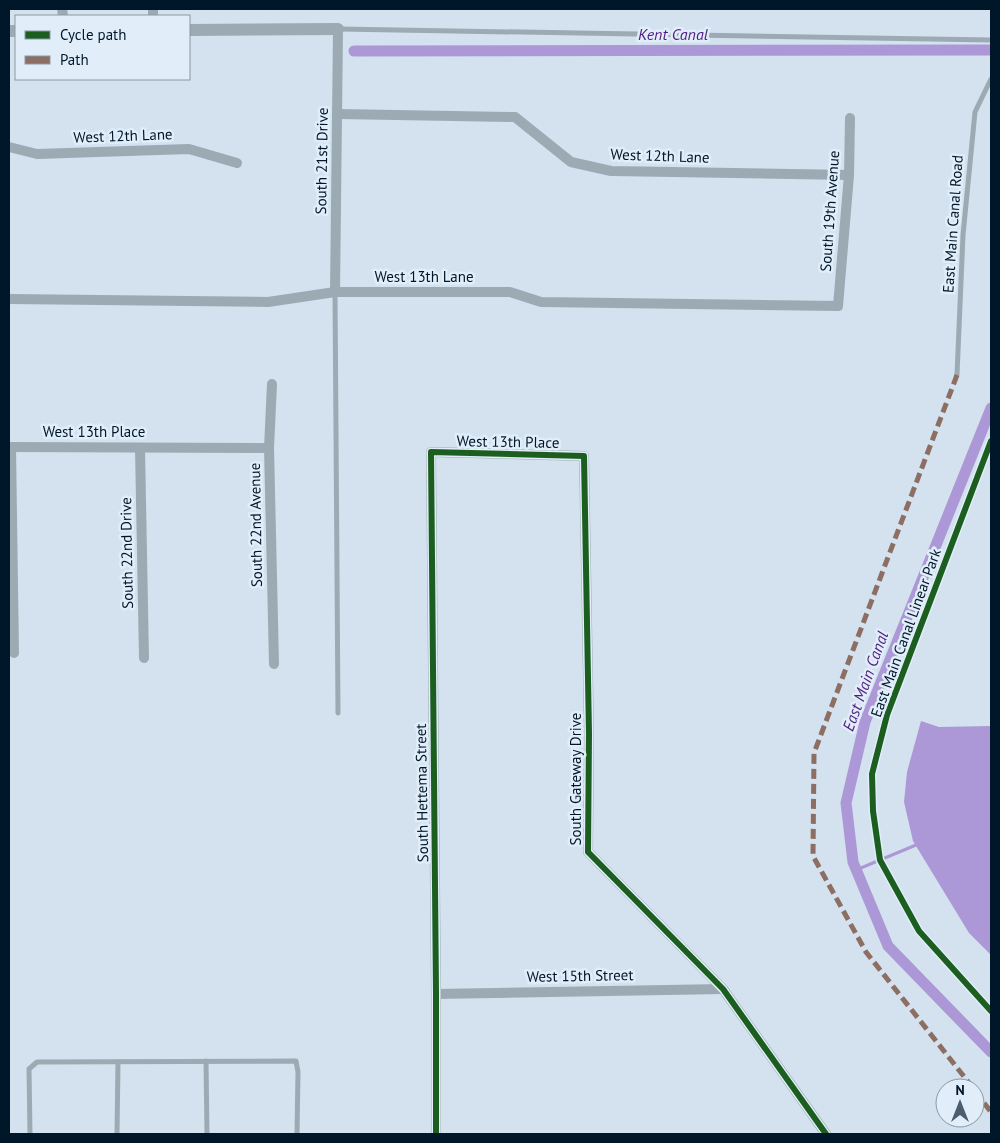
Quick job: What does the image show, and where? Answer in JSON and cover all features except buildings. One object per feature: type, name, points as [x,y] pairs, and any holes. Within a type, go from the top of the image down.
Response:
[{"type":"street","points":[[190,30],[338,29]]},
{"type":"street","name":"South 21st Drive","points":[[335,292],[338,29]]},
{"type":"street","name":"West 12th Lane","points":[[338,114],[515,117],[571,162],[611,171],[849,175]]},
{"type":"street","name":"South 19th Avenue","points":[[838,306],[849,175],[850,118]]},
{"type":"street","name":"West 12th Lane","points":[[9,147],[37,154],[189,148],[237,163]]},
{"type":"street","name":"West 13th Lane","points":[[9,299],[268,302],[335,292],[510,292],[541,302],[838,306]]},
{"type":"street","name":"South 22nd Avenue","points":[[272,384],[269,448],[274,664]]},
{"type":"street","points":[[10,447],[14,653]]},
{"type":"street","name":"West 13th Place","points":[[10,447],[269,448]]},
{"type":"street","name":"South 22nd Drive","points":[[140,448],[144,658]]},
{"type":"street","name":"West 13th Place","points":[[431,452],[584,456]]},
{"type":"street","name":"South Hettema Street","points":[[431,452],[436,1134]]},
{"type":"street","name":"South Gateway Drive","points":[[584,456],[588,852],[723,989],[826,1134]]},
{"type":"street","name":"West 15th Street","points":[[436,994],[723,989]]},
{"type":"lane","points":[[338,29],[991,40]]},
{"type":"lane","name":"East Main Canal Road","points":[[957,376],[963,235],[975,112],[991,79]]},
{"type":"lane","points":[[335,292],[338,713]]},
{"type":"lane","points":[[206,1061],[207,1134]]},
{"type":"lane","points":[[30,1134],[29,1069],[37,1062],[206,1061],[296,1061],[298,1072],[297,1134]]},
{"type":"lane","points":[[117,1134],[118,1062]]},
{"type":"shaded area","points":[[921,721],[939,727],[991,726],[991,955],[969,933],[913,841],[904,802],[907,772]]},
{"type":"waterway","name":"Kent Canal","points":[[354,51],[991,50]]},
{"type":"waterway","name":"East Main Canal","points":[[991,408],[865,722],[846,803],[853,862],[888,946],[991,1052]]},
{"type":"waterway","points":[[856,870],[916,845]]},
{"type":"marked path","points":[[957,375],[814,753],[813,856],[866,952],[965,1078]]},
{"type":"marked path","points":[[985,1104],[991,1112]]},
{"type":"cycle path","name":"East Main Canal Linear Park","points":[[991,441],[887,715],[872,774],[873,811],[880,860],[919,931],[991,1011]]},
{"type":"cycle path","points":[[436,1134],[431,452],[584,456],[589,734],[588,852],[723,989],[826,1134]]}]
